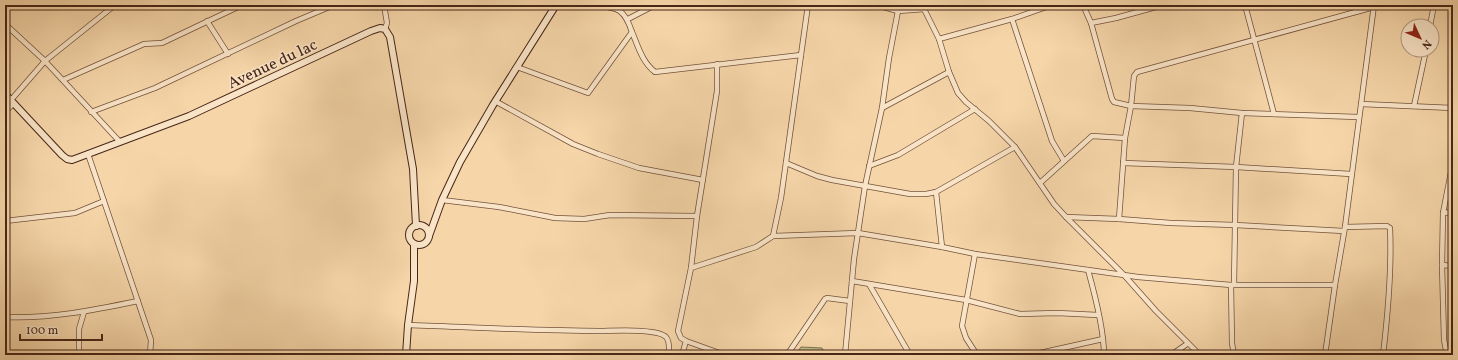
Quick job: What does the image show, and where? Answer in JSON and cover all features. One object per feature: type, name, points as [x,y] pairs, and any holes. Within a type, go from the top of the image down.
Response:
[{"type":"main road","points":[[414,244],[420,245],[425,243],[442,200],[460,162],[495,101],[556,5]]},
{"type":"main road","name":"Avenue du lac","points":[[5,94],[67,159],[72,160],[189,116],[371,31],[380,28],[385,29]]},
{"type":"main road","points":[[385,29],[390,37],[413,169],[416,226]]},
{"type":"main road","points":[[406,355],[408,325],[414,281],[414,244],[411,240],[410,234],[412,229],[416,226],[421,226],[426,228],[429,236]]},
{"type":"street","points":[[5,112],[45,61],[115,5]]},
{"type":"street","points":[[63,80],[144,44],[162,43],[242,5]]},
{"type":"street","points":[[91,112],[155,88],[296,21],[334,5]]},
{"type":"street","points":[[384,5],[387,23],[385,29]]},
{"type":"street","points":[[595,5],[616,8],[628,19],[644,60],[648,67],[655,72],[801,55]]},
{"type":"street","points":[[628,19],[655,5]]},
{"type":"street","points":[[773,236],[786,163],[808,5]]},
{"type":"street","points":[[876,5],[898,11],[924,7],[939,39],[949,72],[958,93],[1015,147],[1054,204],[1124,275],[1187,344],[1200,355]]},
{"type":"street","points":[[939,39],[1012,19],[1052,5]]},
{"type":"street","points":[[1083,5],[1091,23],[1112,101],[1131,106],[1190,108],[1242,113],[1358,117]]},
{"type":"street","points":[[1091,23],[1116,18],[1163,5]]},
{"type":"street","points":[[1244,5],[1274,114]]},
{"type":"street","points":[[1432,18],[1434,5]]},
{"type":"street","points":[[1119,219],[1125,138],[1131,106],[1134,76],[1137,72],[1374,6],[1344,229],[1334,285],[1325,355]]},
{"type":"street","points":[[845,355],[852,281],[868,166],[882,108],[889,58],[898,11]]},
{"type":"street","points":[[1012,19],[1052,142],[1064,161]]},
{"type":"street","points":[[207,21],[228,54]]},
{"type":"street","points":[[5,24],[45,61],[120,142]]},
{"type":"street","points":[[517,67],[588,93],[632,32]]},
{"type":"street","points":[[1414,106],[1424,58]]},
{"type":"street","points":[[717,64],[716,91],[697,216],[691,268],[678,331],[681,338],[686,341],[725,355]]},
{"type":"street","points":[[882,108],[949,72]]},
{"type":"street","points":[[495,101],[573,144],[598,154],[639,168],[703,180]]},
{"type":"street","points":[[1361,104],[1453,108]]},
{"type":"street","points":[[868,166],[898,155],[975,109]]},
{"type":"street","points":[[1234,355],[1232,343],[1236,167],[1242,113]]},
{"type":"street","points":[[1040,183],[1092,136],[1125,138]]},
{"type":"street","points":[[786,163],[825,179],[910,194],[936,192],[1015,147]]},
{"type":"street","points":[[88,154],[151,340],[150,355]]},
{"type":"street","points":[[1447,355],[1444,340],[1442,265],[1443,213],[1453,162]]},
{"type":"street","points":[[1123,163],[1236,167],[1351,174]]},
{"type":"street","points":[[936,192],[942,247]]},
{"type":"street","points":[[442,200],[499,207],[555,218],[584,218],[610,214],[697,216]]},
{"type":"street","points":[[5,221],[75,213],[104,201]]},
{"type":"street","points":[[1443,213],[1453,212]]},
{"type":"street","points":[[1066,217],[1171,223],[1344,229],[1387,226],[1390,228],[1391,253],[1388,314],[1383,355]]},
{"type":"street","points":[[691,268],[756,247],[773,236],[858,232],[975,254],[1124,275],[1233,284],[1334,285]]},
{"type":"street","points":[[975,254],[962,326],[966,338],[977,355]]},
{"type":"street","points":[[1442,265],[1453,266]]},
{"type":"street","points":[[1088,270],[1103,339],[1104,355]]},
{"type":"street","points":[[852,281],[966,300],[1020,314],[1057,313],[1098,315]]},
{"type":"street","points":[[869,284],[910,355]]},
{"type":"street","points":[[787,355],[825,299],[828,298],[850,301]]},
{"type":"street","points":[[5,317],[28,318],[84,312],[138,301]]},
{"type":"street","points":[[79,355],[79,329],[84,312]]},
{"type":"street","points":[[408,325],[600,331],[638,330],[660,334],[666,337],[669,355]]},
{"type":"street","points":[[1031,355],[1103,339]]},
{"type":"street","points":[[682,355],[686,341]]},
{"type":"street","points":[[1171,355],[1187,344]]},
{"type":"green space","points":[[801,347],[822,348],[826,355],[795,355]]}]
